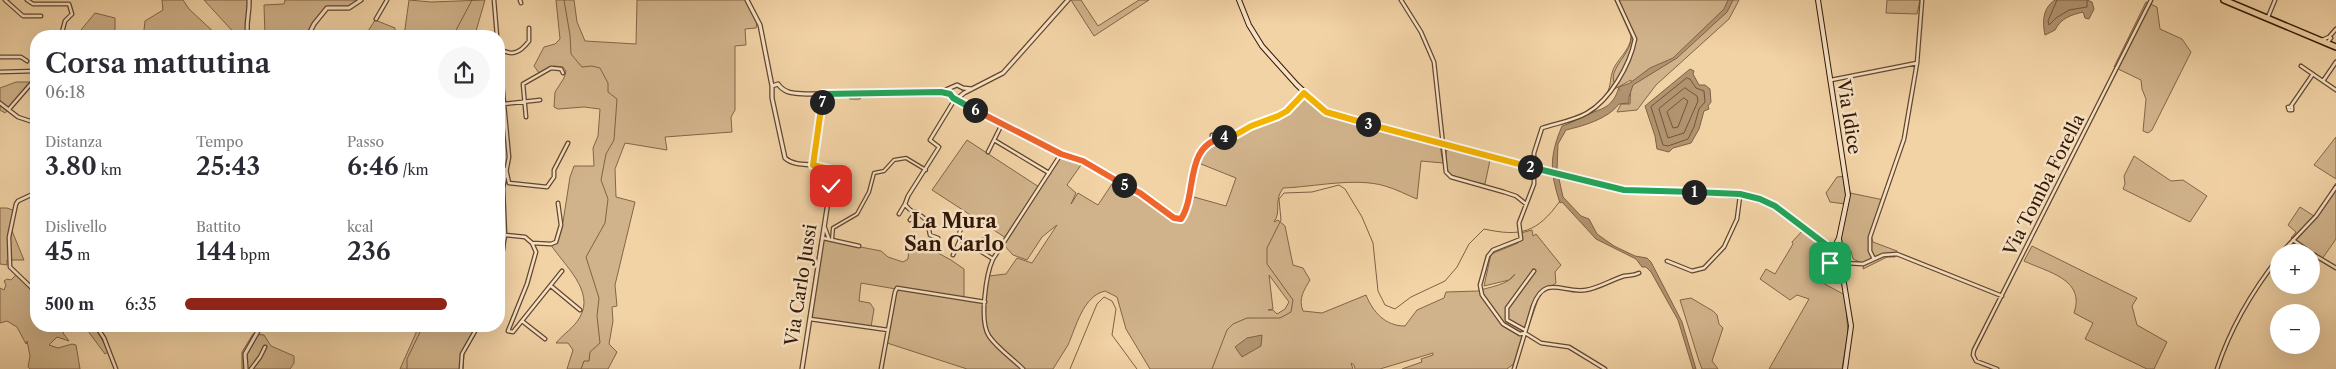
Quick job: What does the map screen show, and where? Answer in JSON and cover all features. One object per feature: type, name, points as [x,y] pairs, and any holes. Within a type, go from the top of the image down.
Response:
[{"type":"main road","points":[[1239,0],[1249,25],[1262,46],[1304,93],[1326,112],[1575,179],[1624,190],[1740,194],[1760,199],[1775,206],[1825,244],[1842,247]]},
{"type":"main road","name":"Via Idice","points":[[1818,0],[1848,195],[1839,238],[1828,252]]},
{"type":"main road","points":[[2224,0],[2320,40],[2329,39],[2334,46]]},
{"type":"main road","points":[[1839,238],[1847,255],[1842,275],[1851,326],[1845,369]]},
{"type":"main road","points":[[1825,244],[1829,261],[1835,265],[1842,275]]},
{"type":"main road","points":[[1835,265],[1844,263]]},
{"type":"street","points":[[5,0],[23,16],[41,16]]},
{"type":"street","points":[[26,0],[33,4],[69,4],[72,14],[65,22],[63,30]]},
{"type":"street","points":[[246,30],[250,10],[249,0]]},
{"type":"street","points":[[311,30],[327,8],[349,8],[361,0]]},
{"type":"street","points":[[376,19],[387,0]]},
{"type":"street","points":[[494,0],[496,30]]},
{"type":"street","name":"Via Carlo Jussi","points":[[748,0],[760,25],[770,79],[775,90]]},
{"type":"street","points":[[954,97],[963,95],[1003,73],[1068,0]]},
{"type":"street","points":[[1401,0],[1421,32],[1434,62],[1447,175],[1504,192],[1526,204]]},
{"type":"street","points":[[1525,332],[1520,334],[1503,324],[1482,295],[1480,285],[1488,256],[1493,250],[1521,239],[1519,227],[1534,184],[1534,153],[1542,128],[1570,120],[1597,106],[1627,63],[1635,39],[1617,0]]},
{"type":"street","points":[[1874,259],[1870,251],[1870,237],[1902,146],[1917,63],[1922,0]]},
{"type":"street","name":"Via Tomba Forella","points":[[1997,369],[1977,362],[1973,355],[2151,0]]},
{"type":"street","points":[[2267,18],[2275,0]]},
{"type":"street","points":[[505,52],[516,53],[529,41],[529,28]]},
{"type":"street","points":[[2329,39],[2336,29]]},
{"type":"street","points":[[0,57],[21,57],[27,61]]},
{"type":"street","points":[[2323,81],[2336,62]]},
{"type":"street","points":[[1829,80],[1917,63]]},
{"type":"street","points":[[2301,66],[2336,90]]},
{"type":"street","points":[[526,117],[523,84],[551,68],[561,69],[563,72]]},
{"type":"street","points":[[0,72],[30,71]]},
{"type":"street","points":[[2291,106],[2313,74]]},
{"type":"street","points":[[770,79],[782,89],[823,94],[941,92],[957,85],[972,89]]},
{"type":"street","points":[[775,90],[776,84]]},
{"type":"street","points":[[10,108],[30,85]]},
{"type":"street","points":[[963,88],[964,103]]},
{"type":"street","name":"Via Carlo Jussi","points":[[775,90],[782,89]]},
{"type":"street","points":[[899,214],[939,147],[930,140],[952,103],[954,97],[950,89]]},
{"type":"street","name":"Via Carlo Jussi","points":[[775,90],[772,96],[785,158],[790,162],[833,170],[802,369]]},
{"type":"street","points":[[941,92],[954,97],[1061,154],[1083,161],[1140,193],[1158,208],[1181,219],[1192,188],[1195,161],[1212,142],[1218,138],[1237,134],[1251,126],[1278,116],[1287,111],[1304,93]]},
{"type":"street","points":[[813,165],[823,94]]},
{"type":"street","points":[[505,104],[540,100]]},
{"type":"street","points":[[0,103],[10,108],[18,117],[30,121]]},
{"type":"street","points":[[505,117],[508,157],[505,174]]},
{"type":"street","points":[[988,152],[1002,124]]},
{"type":"street","points":[[1212,142],[1212,135],[1218,138]]},
{"type":"street","points":[[994,140],[1049,173]]},
{"type":"street","points":[[506,167],[509,183],[547,187],[554,177],[554,170],[568,142]]},
{"type":"street","points":[[1023,369],[989,335],[985,327],[986,276],[993,259],[1061,154]]},
{"type":"street","points":[[831,240],[833,228],[857,214],[869,192],[874,173],[884,171],[894,160],[906,158],[926,170]]},
{"type":"street","points":[[2289,244],[2316,216],[2336,188]]},
{"type":"street","points":[[1667,262],[1692,271],[1704,268],[1724,247],[1736,218],[1740,194]]},
{"type":"street","points":[[30,195],[18,201],[16,204],[9,242],[10,267],[30,286]]},
{"type":"street","points":[[532,243],[551,244],[556,242],[561,225],[558,204]]},
{"type":"street","points":[[905,204],[916,212],[925,214],[930,235],[938,238]]},
{"type":"street","points":[[910,220],[916,212]]},
{"type":"street","points":[[953,255],[963,223],[955,220]]},
{"type":"street","points":[[505,235],[525,237],[532,243],[536,252],[508,331],[513,332],[562,271]]},
{"type":"street","points":[[824,236],[831,240],[859,246]]},
{"type":"street","points":[[959,238],[993,259]]},
{"type":"street","points":[[975,248],[984,239],[994,243]]},
{"type":"street","points":[[2293,240],[2299,244]]},
{"type":"street","points":[[1844,263],[1863,264],[1891,253],[1902,255],[2002,296]]},
{"type":"street","points":[[1847,255],[1853,262]]},
{"type":"street","points":[[2320,258],[2336,268]]},
{"type":"street","points":[[1823,278],[1828,269],[1829,261]]},
{"type":"street","points":[[1828,269],[1835,265]]},
{"type":"street","points":[[2217,369],[2227,341],[2270,269]]},
{"type":"street","points":[[1534,271],[1507,308],[1507,320],[1541,343],[1569,347],[1605,369]]},
{"type":"street","points":[[1514,369],[1537,296],[1541,292],[1559,286],[1584,290],[1639,274]]},
{"type":"street","points":[[550,286],[580,310]]},
{"type":"street","points":[[881,369],[897,288],[985,302]]},
{"type":"street","points":[[810,318],[888,330]]},
{"type":"street","points":[[522,321],[545,339]]},
{"type":"street","points":[[100,332],[116,369]]},
{"type":"street","points":[[246,369],[245,354],[258,332]]},
{"type":"street","points":[[461,369],[462,354],[475,332]]},
{"type":"street","points":[[251,369],[265,347]]},
{"type":"shaded area","points":[[162,0],[183,0],[189,9],[212,30],[144,30],[145,21],[163,10]]},
{"type":"shaded area","points":[[204,0],[251,0],[247,30],[232,30]]},
{"type":"shaded area","points":[[285,0],[360,0],[348,9],[328,9],[319,16],[310,30],[265,30],[264,5],[284,4]]},
{"type":"shaded area","points":[[409,0],[431,2],[485,0],[476,30],[405,29]]},
{"type":"shaded area","points":[[556,0],[574,0],[577,22],[585,41],[636,44],[637,0],[749,0],[758,18],[756,28],[745,29],[746,45],[735,46],[735,110],[731,117],[732,132],[665,137],[667,150],[625,143],[615,169],[616,197],[635,202],[615,285],[617,306],[612,307],[613,321],[609,344],[617,352],[608,369],[567,369],[573,350],[568,343],[556,343],[580,317],[584,307],[584,298],[576,279],[551,245],[556,243],[563,222],[570,177],[574,166],[594,166],[593,148],[598,136],[600,109],[584,107],[558,109],[554,107],[555,92],[566,71],[563,67],[554,66],[539,73],[534,66],[544,47],[555,44],[560,39]]},
{"type":"shaded area","points":[[1071,0],[1081,0],[1098,26],[1139,0],[1149,0],[1094,36]]},
{"type":"shaded area","points":[[1615,0],[1739,0],[1729,19],[1656,85],[1637,110],[1617,112],[1621,104],[1630,104],[1631,80],[1607,93],[1614,68],[1628,46],[1631,36]]},
{"type":"shaded area","points":[[1887,0],[1920,0],[1917,14],[1886,13]]},
{"type":"shaded area","points":[[2146,2],[2157,7],[2160,29],[2182,39],[2191,52],[2152,130],[2148,133],[2143,131],[2146,99],[2141,80],[2114,67]]},
{"type":"shaded area","points":[[95,13],[115,18],[115,30],[81,30]]},
{"type":"shaded area","points":[[375,20],[395,28],[395,30],[369,30]]},
{"type":"shaded area","points":[[16,82],[30,82],[30,85],[5,113],[0,110],[0,88]]},
{"type":"shaded area","points":[[1302,97],[1322,113],[1335,118],[1440,145],[1443,163],[1421,161],[1417,199],[1385,186],[1361,182],[1283,188],[1278,198],[1277,214],[1274,222],[1278,220],[1285,226],[1293,265],[1303,268],[1310,280],[1301,299],[1303,311],[1322,313],[1366,295],[1372,307],[1386,321],[1391,324],[1405,326],[1417,310],[1444,298],[1446,292],[1478,291],[1503,283],[1508,281],[1512,278],[1515,274],[1509,280],[1484,286],[1491,254],[1518,243],[1518,240],[1522,239],[1521,233],[1532,230],[1533,236],[1536,234],[1561,265],[1555,272],[1556,283],[1540,294],[1516,362],[1507,369],[1402,369],[1422,362],[1421,359],[1433,355],[1433,353],[1380,369],[1355,369],[1351,363],[1353,369],[1150,369],[1126,329],[1117,297],[1105,291],[1091,299],[1081,313],[1068,345],[1053,369],[967,369],[887,343],[897,289],[861,283],[859,301],[870,303],[874,309],[871,327],[808,318],[820,239],[881,251],[888,257],[903,262],[908,259],[910,238],[964,269],[964,299],[983,302],[989,276],[1006,274],[1017,258],[1032,263],[1057,225],[1042,237],[1027,260],[1013,255],[1003,244],[1006,238],[932,190],[967,140],[1039,187],[1062,156],[1083,162],[1067,185],[1076,193],[1071,204],[1078,193],[1098,205],[1114,181],[1140,195],[1175,219],[1181,220],[1194,197],[1226,206],[1236,178],[1196,162],[1201,153],[1222,139],[1238,135],[1277,119],[1288,112]],"holes":[[[1269,275],[1289,302],[1285,309],[1277,314],[1273,310],[1268,310],[1273,309]]]},
{"type":"shaded area","points":[[2336,137],[2336,179],[2314,165]]},
{"type":"shaded area","points":[[1451,149],[1490,160],[1485,184],[1464,180],[1450,174],[1446,167],[1446,151]]},
{"type":"shaded area","points":[[2134,156],[2171,181],[2183,180],[2207,196],[2190,222],[2123,189],[2125,184],[2124,176]]},
{"type":"shaded area","points":[[1847,176],[1850,193],[1884,200],[1871,236],[1873,242],[1897,251],[1895,257],[1887,257],[1863,269],[1864,264],[1853,259],[1851,251],[1837,237],[1845,204],[1830,202],[1826,193],[1837,177]]},
{"type":"shaded area","points":[[2336,183],[2336,239],[2322,259],[2320,258],[2320,244],[2300,244],[2291,238],[2296,232],[2288,225],[2300,207],[2314,216],[2320,210]]},
{"type":"shaded area","points":[[0,208],[15,211],[12,231],[24,260],[7,260],[7,265],[0,264]]},
{"type":"shaded area","points":[[505,217],[506,240],[505,251]]},
{"type":"shaded area","points":[[1803,230],[1824,248],[1822,255],[1826,266],[1820,277],[1822,279],[1821,282],[1845,295],[1848,333],[1842,369],[1769,369],[1809,299],[1797,295],[1790,300],[1760,279],[1766,269],[1775,274],[1793,244],[1792,242]]},
{"type":"shaded area","points":[[2032,246],[2137,298],[2132,306],[2137,325],[2167,342],[2154,369],[2147,369],[2085,339],[2093,323],[2074,313],[2076,301],[2070,285],[2053,273],[2024,261]]},
{"type":"shaded area","points":[[17,274],[30,287],[30,332],[64,332],[69,341],[57,337],[49,345],[58,348],[72,344],[76,345],[80,369],[30,369],[28,367],[30,356],[27,341],[26,344],[17,327],[7,321],[0,323],[0,288],[4,290],[6,285],[4,281],[7,279],[11,280]]},
{"type":"shaded area","points":[[1691,298],[1713,311],[1723,328],[1712,361],[1718,369],[1702,369],[1680,300]]},
{"type":"shaded area","points":[[89,332],[98,332],[109,351],[105,354]]},
{"type":"shaded area","points":[[416,332],[475,332],[464,353],[463,369],[400,369]]},
{"type":"shaded area","points":[[253,334],[264,335],[271,346],[294,356],[294,363],[290,369],[242,369],[242,352]]},
{"type":"water","points":[[1728,0],[1733,0],[1727,12],[1677,58],[1633,85],[1629,103],[1619,104],[1608,114],[1595,121],[1566,130],[1558,144],[1557,170],[1563,197],[1581,216],[1589,219],[1597,234],[1614,246],[1635,256],[1647,258],[1651,262],[1682,322],[1696,369],[1693,369],[1678,320],[1651,272],[1646,267],[1642,267],[1636,259],[1596,239],[1562,202],[1560,203],[1554,182],[1552,164],[1562,126],[1609,105],[1613,101],[1619,87],[1630,83],[1650,68],[1673,58],[1724,9]]},
{"type":"water","points":[[2055,0],[2087,0],[2092,2],[2094,9],[2089,19],[2085,18],[2083,12],[2074,14],[2063,20],[2055,30],[2045,35],[2044,15],[2048,7]]},
{"type":"water","points":[[1690,69],[1694,71],[1693,74],[1699,85],[1705,85],[1710,89],[1711,102],[1708,106],[1709,109],[1704,111],[1699,129],[1691,143],[1673,148],[1669,152],[1657,149],[1655,136],[1645,106]]},
{"type":"water","points":[[1262,335],[1261,346],[1242,357],[1235,347],[1247,338]]},
{"type":"waterway","points":[[456,30],[472,0]]},
{"type":"waterway","points":[[564,0],[571,54],[582,67],[592,66],[600,68],[608,83],[608,92],[617,99],[614,140],[606,154],[601,180],[608,199],[605,223],[586,257],[599,298],[597,316],[600,343],[590,352],[589,361],[584,361],[581,369]]},
{"type":"waterway","points":[[1615,0],[1620,9]]},
{"type":"waterway","points":[[1620,90],[1614,83],[1613,77],[1615,70],[1628,49],[1631,33]]},
{"type":"waterway","points":[[1212,369],[1227,330],[1233,324],[1247,318],[1280,318],[1291,312],[1293,300],[1267,264],[1267,248],[1281,220],[1279,199],[1284,193],[1312,192],[1339,185],[1345,189],[1362,217],[1373,243],[1378,291],[1385,305],[1395,309],[1411,297],[1445,281],[1457,267],[1469,244],[1484,229],[1508,232],[1527,230],[1544,220],[1560,201]]},
{"type":"waterway","points":[[1070,369],[1097,304],[1104,297],[1112,301],[1116,309],[1112,335],[1137,369]]},
{"type":"waterway","points":[[407,369],[407,359],[420,332]]},
{"type":"district","name":"La Mura San Carlo","points":[[954,232]]},
{"type":"route","points":[[831,186],[832,168],[813,165],[823,94],[941,92],[950,94],[953,98],[958,99],[969,107],[1061,154],[1083,161],[1140,193],[1158,208],[1180,220],[1192,188],[1195,161],[1202,152],[1218,138],[1232,136],[1287,111],[1304,93],[1326,112],[1608,187],[1624,190],[1740,194],[1760,199],[1775,206],[1825,244],[1828,249],[1830,263]]}]
